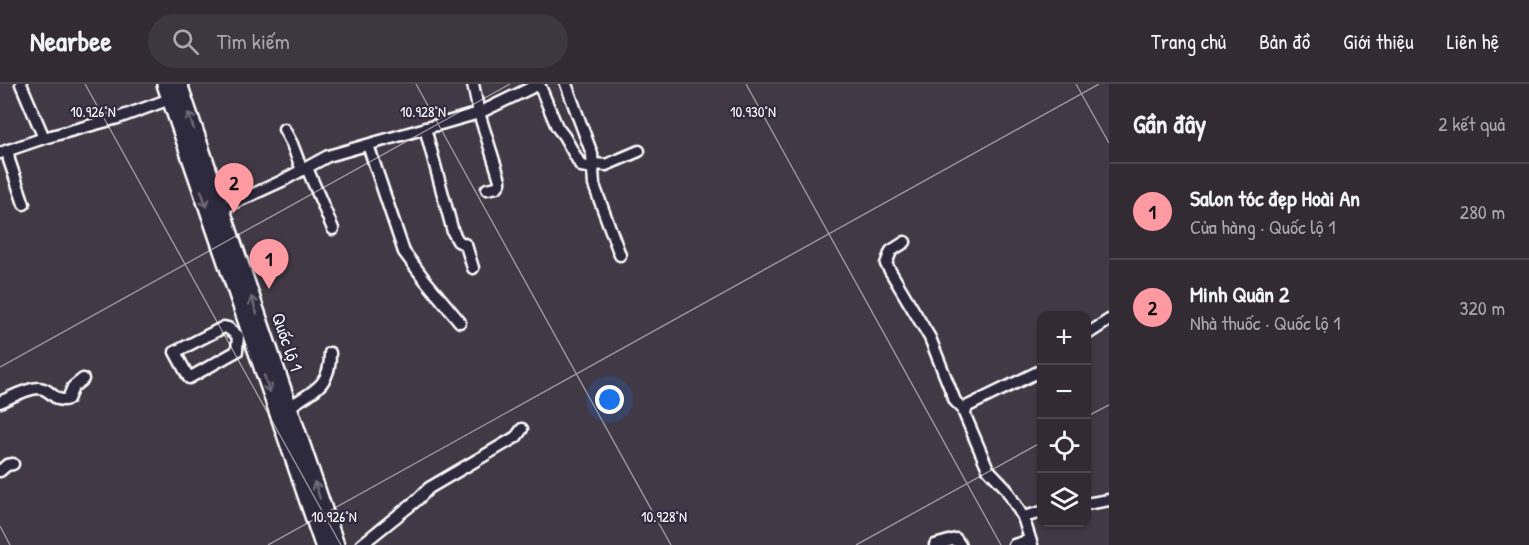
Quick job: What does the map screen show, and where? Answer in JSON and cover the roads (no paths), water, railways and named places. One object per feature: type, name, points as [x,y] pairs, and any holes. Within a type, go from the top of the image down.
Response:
[{"type":"highway","name":"Quốc lộ 1","points":[[178,84],[336,545]]},
{"type":"highway","name":"Quốc lộ 1","points":[[168,91],[244,334],[322,545]]},
{"type":"street","points":[[21,84],[44,138]]},
{"type":"street","points":[[473,84],[478,113],[500,180],[497,187],[487,189]]},
{"type":"street","points":[[566,84],[594,166],[594,185],[620,255]]},
{"type":"street","points":[[221,209],[328,156],[478,113],[537,85],[557,127],[581,166],[606,165],[639,151]]},
{"type":"street","points":[[24,204],[4,152],[44,138],[118,118],[168,91]]},
{"type":"street","points":[[425,128],[453,232],[458,241],[466,245],[473,268]]},
{"type":"street","points":[[284,129],[333,230]]},
{"type":"street","points":[[368,145],[404,252],[460,322]]},
{"type":"street","points":[[905,242],[891,251],[886,264],[930,338],[955,401],[964,410],[967,423],[988,469],[1005,487],[1023,517],[1031,542],[1014,545]]},
{"type":"street","points":[[1091,332],[1109,320]]},
{"type":"street","points":[[224,327],[244,334],[237,351],[190,378],[174,354],[175,351],[224,327]]},
{"type":"street","points":[[289,407],[323,384],[330,367],[330,353]]},
{"type":"street","points":[[964,410],[1037,372]]},
{"type":"street","points":[[0,402],[28,390],[39,388],[47,390],[54,398],[64,401],[68,399],[73,387],[83,379]]},
{"type":"street","points":[[361,545],[429,488],[516,437],[522,429]]},
{"type":"street","points":[[0,471],[7,465],[13,464]]},
{"type":"street","points":[[1091,503],[1109,500]]},
{"type":"street","points":[[1023,517],[1037,513]]},
{"type":"street","points":[[935,545],[956,539],[960,545]]},
{"type":"place","name":"Minh Quân 2","points":[[234,213]]},
{"type":"place","name":"Salon tóc đẹp Hoài An","points":[[269,289]]}]
